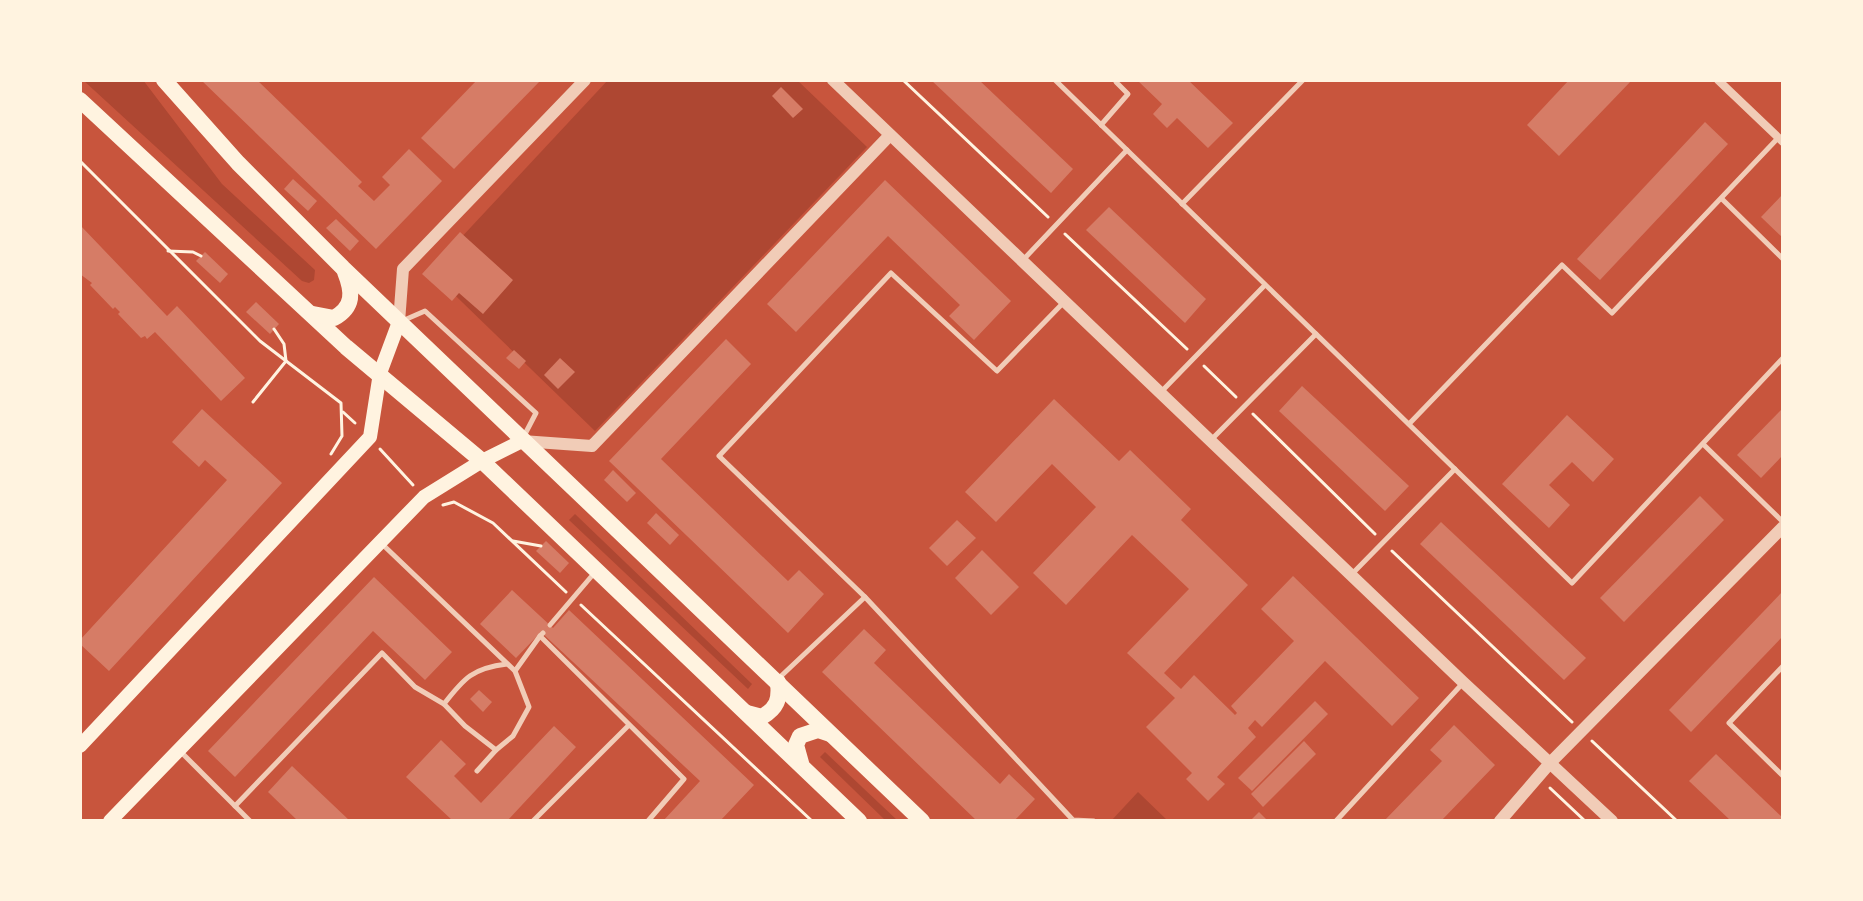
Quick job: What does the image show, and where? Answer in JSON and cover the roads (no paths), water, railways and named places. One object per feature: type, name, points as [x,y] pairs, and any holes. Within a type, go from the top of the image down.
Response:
[{"type":"main road","points":[[164,80],[238,163],[343,268],[922,821]]},
{"type":"main road","points":[[80,100],[346,347],[482,461],[859,821]]},
{"type":"main road","points":[[308,312],[334,318],[345,312],[351,301],[350,285],[343,268]]},
{"type":"main road","points":[[80,746],[370,437],[380,373],[399,322]]},
{"type":"main road","points":[[110,821],[424,497],[482,461],[522,441]]},
{"type":"main road","points":[[747,713],[762,717],[773,710],[780,698],[777,681]]},
{"type":"main road","points":[[803,767],[796,745],[800,736],[818,730],[832,734]]},
{"type":"street","points":[[399,322],[403,269],[585,80]]},
{"type":"street","points":[[833,80],[1612,821]]},
{"type":"street","points":[[1718,80],[1781,140]]},
{"type":"street","points":[[522,441],[592,446],[890,135]]},
{"type":"street","points":[[1500,821],[1550,763],[1783,525]]},
{"type":"lane","points":[[1055,80],[1572,583],[1783,358]]},
{"type":"lane","points":[[1101,125],[1128,94],[1116,82],[1118,80]]},
{"type":"lane","points":[[1182,204],[1303,80]]},
{"type":"lane","points":[[1409,424],[1562,265],[1612,313],[1781,140]]},
{"type":"lane","points":[[1023,260],[1127,150]]},
{"type":"lane","points":[[1722,199],[1783,259]]},
{"type":"lane","points":[[1066,300],[997,371],[891,273],[719,456],[865,597],[1072,821],[1094,821]]},
{"type":"lane","points":[[1161,392],[1265,285]]},
{"type":"lane","points":[[399,322],[425,311],[536,413],[522,441]]},
{"type":"lane","points":[[1211,440],[1316,334]]},
{"type":"lane","points":[[1703,444],[1783,525]]},
{"type":"lane","points":[[1352,574],[1455,469]]},
{"type":"lane","points":[[380,542],[515,671],[529,707],[513,736],[477,771]]},
{"type":"lane","points":[[550,625],[597,570]]},
{"type":"lane","points":[[777,681],[865,597]]},
{"type":"lane","points":[[515,671],[541,635],[684,779],[648,821]]},
{"type":"lane","points":[[235,806],[382,653],[415,687],[444,704],[465,726],[496,750]]},
{"type":"lane","points":[[444,704],[467,675],[507,664]]},
{"type":"lane","points":[[1783,666],[1729,723],[1783,776]]},
{"type":"lane","points":[[1336,821],[1463,682]]},
{"type":"lane","points":[[533,821],[628,726]]},
{"type":"lane","points":[[179,750],[250,821]]}]
